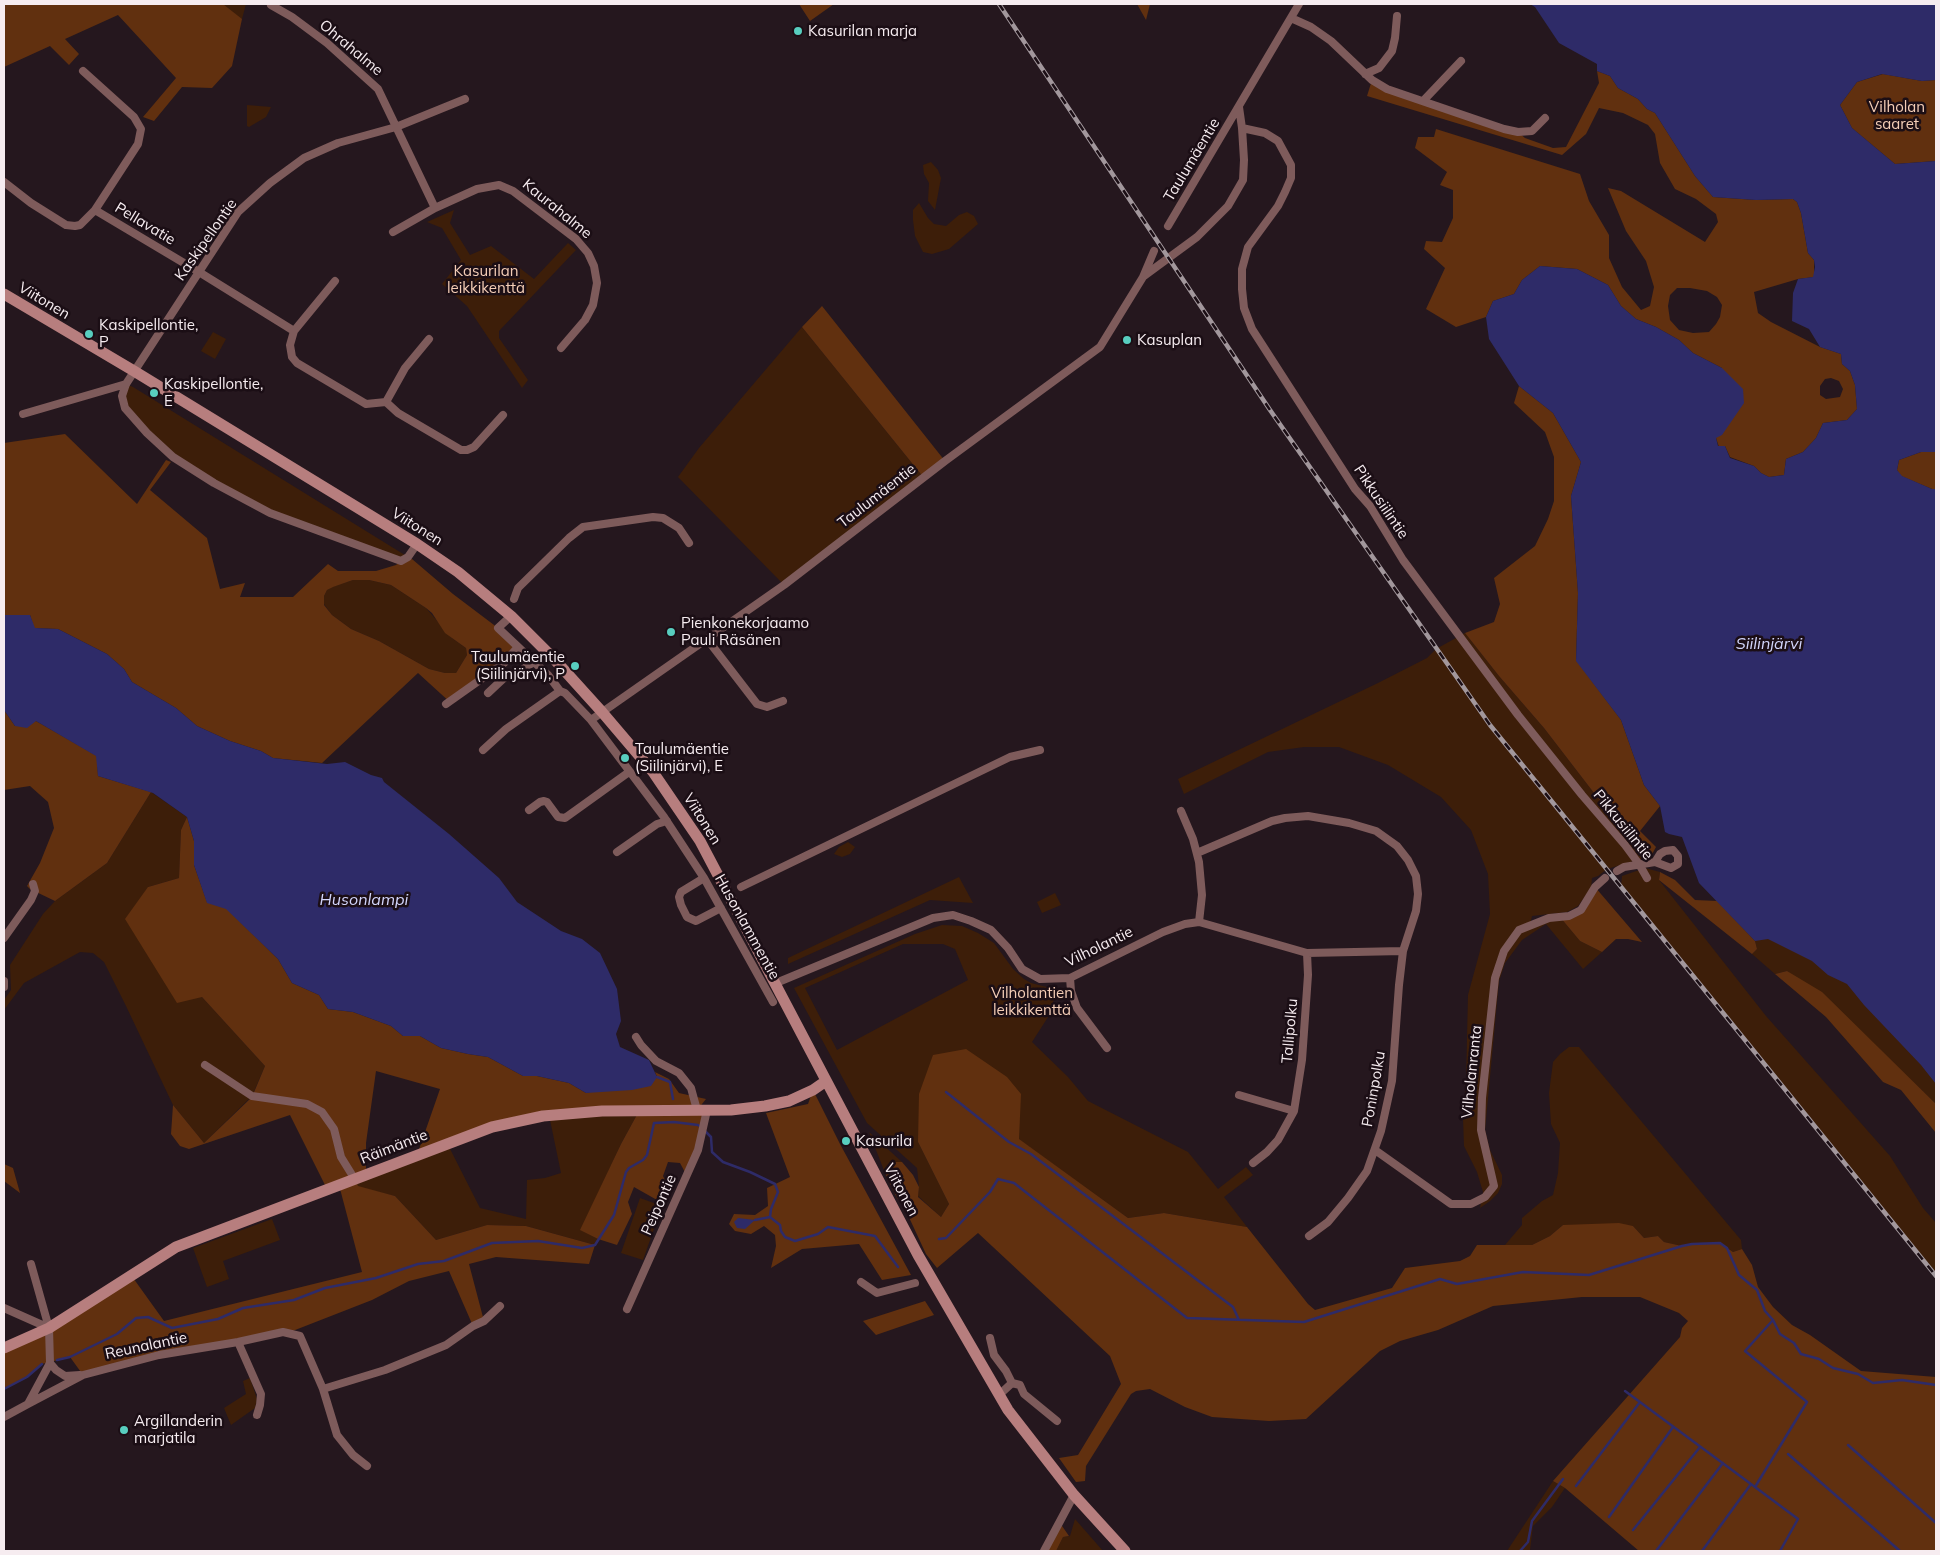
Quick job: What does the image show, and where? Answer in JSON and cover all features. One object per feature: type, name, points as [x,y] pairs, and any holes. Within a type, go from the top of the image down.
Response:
[{"type":"main road","name":"Viitonen","points":[[4,294],[417,544],[458,572],[511,616],[555,660],[602,712],[653,772],[700,841],[918,1255],[1008,1410],[1074,1495],[1125,1551]]},
{"type":"main road","name":"Räimäntie","points":[[4,1348],[49,1328],[176,1247],[492,1127],[543,1116],[602,1111],[702,1110],[766,1106],[788,1101],[813,1090],[826,1081]]},
{"type":"street","name":"Taulumäentie","points":[[1168,226],[1300,4]]},
{"type":"street","name":"Ohrahalme","points":[[271,5],[292,17],[327,43],[367,78],[378,89],[396,127]]},
{"type":"street","points":[[1365,74],[1379,68],[1392,51],[1397,16]]},
{"type":"street","points":[[1291,18],[1311,26],[1331,41],[1372,80],[1387,89],[1424,100],[1504,129],[1518,132],[1532,131],[1545,118]]},
{"type":"street","points":[[1424,100],[1461,61]]},
{"type":"street","points":[[83,71],[134,116],[141,129],[138,144],[95,210]]},
{"type":"street","name":"Kaskipellontie","points":[[126,384],[238,212],[270,183],[304,158],[338,143],[396,127],[465,99]]},
{"type":"street","name":"Taulumäentie","points":[[1143,277],[1197,237],[1228,206],[1243,180],[1244,160],[1239,107]]},
{"type":"street","points":[[396,127],[435,208]]},
{"type":"street","name":"Pikkusiilintie","points":[[1242,128],[1265,133],[1278,140],[1291,165],[1291,178],[1285,192],[1278,206],[1248,247],[1242,269],[1244,308],[1252,329],[1355,489],[1370,506],[1403,560],[1518,715],[1639,864],[1646,878]]},
{"type":"street","name":"Pellavatie","points":[[4,182],[30,203],[66,225],[80,225],[95,210],[294,330]]},
{"type":"street","name":"Kaurahalme","points":[[393,232],[435,208],[477,189],[500,185],[513,191],[576,239],[588,253],[594,266],[597,283],[595,299],[584,320],[561,348]]},
{"type":"street","name":"Taulumäentie","points":[[591,720],[784,585],[945,462],[1100,348],[1143,277],[1154,251]]},
{"type":"street","points":[[335,281],[294,330],[290,345],[292,357],[297,363],[366,404],[386,402],[398,413],[461,450],[474,447],[503,416]]},
{"type":"street","points":[[386,402],[405,368],[429,339]]},
{"type":"street","points":[[23,414],[126,384]]},
{"type":"street","points":[[126,384],[122,396],[125,408],[147,433],[173,457],[214,483],[270,513],[396,559],[405,560],[417,544]]},
{"type":"street","points":[[514,599],[518,588],[583,527],[658,517],[679,528],[689,543]]},
{"type":"street","name":"Husonlammentie","points":[[511,616],[498,628],[548,675],[560,691],[565,693],[591,720],[667,821],[704,878],[773,1002]]},
{"type":"street","points":[[707,639],[757,704],[767,706],[783,701]]},
{"type":"street","points":[[446,704],[504,662],[518,647]]},
{"type":"street","points":[[488,693],[504,678],[534,662]]},
{"type":"street","points":[[482,750],[506,729],[560,691]]},
{"type":"street","points":[[741,887],[1010,757],[1040,750]]},
{"type":"street","points":[[529,810],[540,802],[548,802],[558,817],[565,818],[629,772]]},
{"type":"street","points":[[1181,812],[1197,852],[1202,880],[1199,922]]},
{"type":"street","name":"Poninpolku","points":[[1197,852],[1285,818],[1308,816],[1376,830],[1397,846],[1408,860],[1416,876],[1418,894],[1416,911],[1403,951],[1392,1081],[1387,1112],[1368,1171],[1328,1222],[1309,1236]]},
{"type":"street","points":[[617,852],[657,824],[667,821]]},
{"type":"street","points":[[1618,871],[1624,867],[1655,862]]},
{"type":"street","points":[[704,878],[681,892],[679,896],[680,905],[687,917],[696,921],[721,908]]},
{"type":"street","name":"Vilholanranta","points":[[1375,1150],[1451,1204],[1471,1204],[1485,1197],[1494,1186],[1480,1130],[1482,1098],[1494,978],[1504,951],[1519,930],[1548,918],[1569,916],[1581,910],[1595,887],[1605,878]]},
{"type":"street","points":[[4,938],[31,900],[35,891],[33,884]]},
{"type":"street","name":"Vilholantie","points":[[776,983],[933,918],[953,915],[990,930],[1008,948],[1022,968],[1030,975],[1040,979],[1070,978],[1163,932],[1185,924],[1199,922],[1307,953],[1403,951]]},
{"type":"street","name":"Tallipolku","points":[[1253,1163],[1278,1140],[1294,1111],[1302,1060],[1308,975],[1307,953]]},
{"type":"street","points":[[1070,978],[1071,991],[1077,1008],[1107,1048]]},
{"type":"street","points":[[4,981],[4,987]]},
{"type":"street","points":[[636,1037],[640,1045],[656,1061],[679,1074],[691,1088],[702,1110]]},
{"type":"street","points":[[205,1065],[252,1096],[307,1104],[322,1112],[334,1129],[341,1157],[354,1178]]},
{"type":"street","points":[[1239,1096],[1294,1111]]},
{"type":"street","name":"Peipontie","points":[[627,1309],[698,1150],[702,1110]]},
{"type":"street","points":[[28,1404],[50,1363],[49,1328],[31,1264]]},
{"type":"street","points":[[861,1282],[877,1293],[915,1283]]},
{"type":"street","points":[[323,1389],[384,1370],[446,1345],[484,1320],[500,1306]]},
{"type":"street","points":[[4,1308],[49,1328]]},
{"type":"street","name":"Reunalantie","points":[[4,1417],[83,1375],[159,1355],[238,1342],[283,1332],[300,1336],[323,1389],[337,1435],[353,1455],[367,1466]]},
{"type":"street","points":[[990,1338],[994,1355],[1012,1383],[1020,1385],[1024,1394],[1057,1421]]},
{"type":"street","points":[[238,1342],[261,1394],[257,1415]]},
{"type":"street","points":[[50,1363],[65,1376],[83,1375]]},
{"type":"street","points":[[999,1394],[1012,1383]]},
{"type":"street","points":[[1044,1551],[1074,1495]]},
{"type":"green space","points":[[4,4],[223,4],[242,19],[232,66],[212,88],[182,87],[154,121],[143,117],[176,78],[118,15],[65,39],[79,54],[69,65],[50,46],[4,67]]},
{"type":"green space","points":[[223,4],[246,4],[242,19],[241,19]]},
{"type":"green space","points":[[799,4],[834,4],[810,21]]},
{"type":"green space","points":[[1137,4],[1150,4],[1146,20]]},
{"type":"green space","points":[[1597,71],[1610,76],[1618,88],[1638,99],[1647,109],[1655,113],[1695,176],[1713,197],[1756,200],[1793,199],[1797,202],[1801,213],[1808,253],[1814,260],[1814,277],[1798,279],[1754,292],[1758,313],[1771,322],[1820,347],[1841,354],[1842,364],[1850,371],[1855,385],[1857,409],[1847,420],[1823,423],[1816,438],[1803,452],[1786,459],[1784,475],[1769,477],[1761,473],[1754,466],[1730,457],[1725,446],[1719,447],[1716,438],[1722,368],[1693,353],[1679,340],[1656,327],[1636,319],[1621,306],[1608,285],[1577,269],[1540,266],[1522,280],[1514,294],[1493,301],[1486,317],[1456,327],[1426,309],[1445,268],[1424,249],[1426,241],[1442,242],[1453,218],[1453,190],[1440,185],[1447,172],[1415,148],[1418,137],[1434,137],[1436,129],[1580,174],[1589,201],[1609,235],[1609,258],[1622,287],[1641,310],[1650,306],[1654,287],[1646,261],[1626,231],[1608,188],[1621,191],[1705,242],[1718,222],[1716,214],[1696,199],[1675,189],[1660,163],[1655,134],[1648,125],[1623,113],[1599,108],[1586,134],[1562,155],[1367,96],[1372,80],[1518,132],[1525,138],[1553,148],[1566,147],[1599,83]],"holes":[[[1677,288],[1707,291],[1717,297],[1722,305],[1720,317],[1709,332],[1693,333],[1679,330],[1670,320],[1668,306],[1670,295]],[[1831,378],[1839,381],[1843,389],[1840,397],[1826,399],[1820,395],[1820,386],[1825,379]]]},
{"type":"green space","name":"Vilholan saaret","points":[[1883,74],[1922,81],[1936,80],[1936,161],[1895,164],[1852,128],[1840,105],[1857,82]]},
{"type":"green space","points":[[247,105],[271,107],[266,117],[249,127],[247,126]]},
{"type":"green space","points":[[931,162],[938,170],[941,178],[935,210],[928,201],[929,183],[924,174],[923,165]]},
{"type":"green space","points":[[919,203],[934,224],[946,226],[959,215],[967,212],[974,216],[978,224],[949,249],[932,254],[923,252],[915,236],[913,220],[913,210]]},
{"type":"green space","name":"Kasurilan leikkikenttä","points":[[454,210],[450,223],[470,255],[491,246],[534,279],[568,243],[576,250],[499,331],[499,338],[528,380],[522,388],[467,306],[442,284],[461,260],[442,228],[427,222]]},
{"type":"green space","points":[[822,306],[945,461],[924,478],[802,327]]},
{"type":"green space","points":[[802,327],[924,478],[784,585],[678,477],[699,448]]},
{"type":"green space","points":[[213,332],[226,339],[215,359],[201,351]]},
{"type":"green space","points":[[126,384],[408,557],[405,559],[270,513],[188,467],[125,408]]},
{"type":"green space","points":[[1519,386],[1553,413],[1581,462],[1571,496],[1578,593],[1576,660],[1621,720],[1644,785],[1660,806],[1640,831],[1656,847],[1651,856],[1644,858],[1544,728],[1465,633],[1494,622],[1500,604],[1494,578],[1535,546],[1554,501],[1554,457],[1545,432],[1514,403]]},
{"type":"green space","points":[[65,434],[137,504],[166,460],[171,462],[150,490],[207,538],[220,589],[245,583],[240,597],[293,597],[328,564],[338,571],[376,571],[396,565],[401,561],[412,559],[453,594],[498,628],[518,647],[518,657],[452,704],[418,673],[322,763],[273,758],[261,751],[230,741],[197,726],[176,708],[132,682],[124,669],[107,654],[58,629],[34,628],[30,615],[4,616],[4,443]],"holes":[[[353,580],[369,580],[391,585],[426,608],[432,613],[445,633],[466,648],[467,655],[456,673],[445,673],[429,669],[379,641],[351,629],[332,615],[324,605],[324,596],[327,590]]]},
{"type":"green space","points":[[1921,452],[1936,452],[1936,489],[1901,476],[1897,470],[1899,460]]},
{"type":"green space","points":[[353,580],[369,580],[391,585],[426,608],[452,638],[466,648],[467,655],[456,673],[445,673],[429,669],[379,641],[351,629],[332,615],[324,604],[324,596],[327,590]]},
{"type":"green space","points":[[1465,633],[1544,728],[1644,858],[1607,869],[1592,878],[1591,888],[1578,906],[1567,912],[1532,916],[1530,925],[1560,917],[1580,941],[1602,952],[1583,969],[1546,924],[1522,940],[1505,963],[1499,981],[1485,1130],[1490,1150],[1502,1175],[1502,1184],[1498,1193],[1480,1208],[1483,1192],[1477,1172],[1464,1146],[1463,1118],[1466,1083],[1468,995],[1490,914],[1488,874],[1471,830],[1441,797],[1388,765],[1339,747],[1304,747],[1268,752],[1184,794],[1178,779],[1378,683],[1427,658],[1436,649]]},
{"type":"green space","points":[[4,710],[15,726],[36,721],[97,756],[98,776],[151,792],[107,863],[55,901],[27,886],[40,863],[54,828],[48,802],[30,786],[4,790]]},
{"type":"green space","points":[[151,792],[187,817],[181,830],[179,878],[148,887],[202,997],[265,1066],[252,1096],[204,1143],[173,1105],[104,962],[93,953],[80,952],[24,983],[4,1010],[4,1000],[11,990],[10,965],[43,914],[55,901],[107,863]]},
{"type":"green space","points":[[187,817],[194,841],[194,865],[207,902],[226,908],[278,959],[292,983],[319,995],[328,1009],[353,1012],[391,1026],[403,1036],[420,1036],[441,1048],[488,1057],[523,1076],[537,1076],[569,1083],[586,1093],[657,1077],[655,1072],[669,1079],[679,1093],[706,1099],[698,1109],[707,1110],[687,1176],[680,1163],[668,1162],[663,1176],[671,1193],[657,1200],[634,1187],[628,1202],[632,1214],[617,1245],[598,1239],[580,1230],[639,1111],[543,1116],[417,1155],[440,1089],[376,1071],[366,1143],[366,1174],[355,1178],[358,1186],[395,1196],[436,1240],[487,1225],[526,1226],[595,1245],[589,1264],[496,1257],[469,1264],[484,1321],[473,1326],[449,1271],[409,1281],[372,1300],[290,1332],[83,1375],[70,1357],[42,1364],[27,1377],[4,1389],[4,1348],[131,1275],[164,1321],[362,1272],[339,1185],[327,1189],[290,1115],[189,1149],[180,1146],[171,1134],[173,1105],[204,1143],[252,1097],[265,1066],[202,997],[177,1003],[125,919],[148,887],[179,878],[181,830]]},
{"type":"green space","points":[[848,842],[855,847],[850,854],[842,857],[834,854],[839,847]]},
{"type":"green space","points":[[1645,868],[1660,872],[1659,880],[1766,1016],[1890,1156],[1923,1208],[1936,1223],[1936,1277],[1621,886],[1622,876]]},
{"type":"green space","points":[[1743,869],[1936,1063],[1936,1104],[1866,1036],[1787,971],[1775,974],[1752,954],[1757,949],[1755,941],[1700,883],[1718,873]]},
{"type":"green space","points":[[1660,872],[1675,880],[1695,900],[1717,901],[1755,941],[1757,949],[1752,954],[1659,880]]},
{"type":"green space","points":[[959,877],[973,903],[930,900],[788,964],[788,958]]},
{"type":"green space","points":[[1595,887],[1642,942],[1616,939],[1602,952],[1580,941],[1560,917],[1581,910]]},
{"type":"green space","points":[[1055,893],[1061,905],[1042,913],[1037,902]]},
{"type":"green space","name":"Vilholantien leikkikenttä","points":[[942,925],[962,926],[994,943],[1013,969],[1024,979],[1031,983],[1058,990],[1050,1014],[1032,1042],[1068,1077],[1088,1101],[1188,1152],[1218,1189],[1246,1167],[1253,1175],[1224,1197],[1247,1227],[1164,1213],[1128,1218],[1018,1139],[1020,1094],[918,1142],[949,1204],[941,1217],[918,1196],[917,1168],[867,1123],[794,988],[915,934]],"holes":[[[903,944],[943,944],[955,949],[968,980],[837,1050],[805,988]]]},
{"type":"green space","points":[[1787,971],[1822,992],[1936,1104],[1936,1133],[1901,1090],[1883,1082],[1826,1017],[1775,974]]},
{"type":"green space","points":[[1569,1047],[1579,1047],[1741,1240],[1742,1249],[1733,1252],[1720,1243],[1682,1246],[1664,1242],[1658,1236],[1644,1238],[1633,1226],[1563,1225],[1550,1236],[1532,1245],[1505,1245],[1522,1225],[1522,1218],[1542,1201],[1553,1195],[1558,1173],[1560,1143],[1551,1124],[1549,1093],[1553,1062]]},
{"type":"green space","points":[[966,1049],[1007,1077],[1021,1094],[1019,1139],[1128,1218],[1164,1213],[1247,1227],[1308,1304],[1315,1310],[1392,1288],[1405,1268],[1460,1261],[1470,1256],[1477,1245],[1532,1245],[1550,1236],[1563,1225],[1619,1223],[1633,1226],[1644,1238],[1658,1236],[1664,1242],[1682,1246],[1720,1243],[1733,1252],[1742,1249],[1752,1265],[1758,1287],[1773,1307],[1792,1325],[1810,1335],[1861,1371],[1936,1377],[1936,1551],[1639,1551],[1565,1488],[1553,1481],[1680,1337],[1682,1328],[1688,1321],[1679,1313],[1640,1297],[1582,1297],[1493,1306],[1438,1330],[1400,1341],[1380,1351],[1306,1419],[1269,1421],[1212,1417],[1185,1407],[1150,1389],[1136,1391],[1131,1394],[1086,1466],[1085,1481],[1076,1482],[1059,1458],[1078,1455],[1121,1384],[1110,1356],[978,1233],[937,1268],[926,1254],[907,1213],[908,1205],[897,1198],[885,1173],[892,1162],[902,1162],[913,1175],[919,1187],[918,1197],[941,1217],[949,1204],[918,1142],[919,1094],[933,1055]]},
{"type":"green space","points":[[813,1090],[911,1275],[882,1280],[859,1244],[802,1249],[771,1268],[776,1246],[775,1235],[764,1226],[751,1234],[735,1231],[729,1224],[734,1214],[755,1215],[768,1206],[767,1188],[790,1177],[766,1113],[808,1104]]},
{"type":"green space","points":[[639,1111],[621,1144],[581,1230],[598,1239],[595,1245],[526,1226],[487,1225],[436,1240],[395,1196],[358,1187],[354,1178],[447,1143],[480,1208],[526,1219],[527,1180],[545,1178],[561,1173],[549,1115]]},
{"type":"green space","points":[[869,1132],[902,1162],[892,1162],[885,1173]]},
{"type":"green space","points":[[4,1164],[13,1168],[20,1193],[4,1181]]},
{"type":"green space","points":[[640,1198],[662,1206],[643,1260],[621,1253]]},
{"type":"green space","points":[[272,1219],[280,1240],[223,1261],[229,1279],[207,1287],[193,1248]]},
{"type":"green space","points":[[925,1301],[934,1315],[876,1335],[863,1321]]},
{"type":"green space","points":[[250,1378],[257,1399],[255,1408],[231,1425],[224,1408],[246,1394],[243,1381]]},
{"type":"green space","points":[[1553,1481],[1565,1488],[1552,1507],[1533,1526],[1530,1550],[1507,1551]]},
{"type":"green space","points":[[1075,1519],[1103,1551],[1056,1551],[1063,1537],[1070,1536]]},
{"type":"green space","points":[[1060,1523],[1069,1536],[1063,1537],[1056,1551],[1044,1551]]},
{"type":"water","name":"Siilinjärvi","points":[[1530,4],[1936,4],[1936,80],[1922,81],[1882,74],[1857,82],[1840,105],[1852,128],[1895,164],[1936,161],[1936,452],[1921,452],[1899,460],[1897,470],[1902,476],[1936,489],[1936,1084],[1847,984],[1828,975],[1812,961],[1768,939],[1755,941],[1699,883],[1682,837],[1665,832],[1660,806],[1644,785],[1621,720],[1576,661],[1578,593],[1571,496],[1581,462],[1553,413],[1519,386],[1489,339],[1486,317],[1493,301],[1514,294],[1522,280],[1540,266],[1577,269],[1608,285],[1621,306],[1636,319],[1656,327],[1679,340],[1693,353],[1722,368],[1743,389],[1744,403],[1722,435],[1716,438],[1718,446],[1725,446],[1730,458],[1754,466],[1761,473],[1769,477],[1784,475],[1786,459],[1803,452],[1816,438],[1823,423],[1847,420],[1857,409],[1855,385],[1850,371],[1842,364],[1841,354],[1820,347],[1809,329],[1792,321],[1793,293],[1798,279],[1813,277],[1815,267],[1814,260],[1808,253],[1801,213],[1797,202],[1793,199],[1756,200],[1713,197],[1695,176],[1655,113],[1647,109],[1638,99],[1618,88],[1610,76],[1597,71],[1597,64],[1559,43],[1535,7]]},
{"type":"water","name":"Husonlampi","points":[[5,615],[30,615],[35,628],[58,629],[107,654],[124,669],[132,682],[176,708],[197,726],[230,741],[261,751],[273,758],[327,764],[345,762],[371,775],[382,778],[384,782],[449,834],[499,878],[517,902],[561,931],[582,939],[600,953],[617,989],[621,1021],[616,1034],[620,1047],[649,1060],[657,1077],[651,1086],[632,1090],[586,1093],[569,1083],[537,1076],[523,1076],[488,1057],[441,1048],[420,1036],[403,1036],[391,1026],[353,1012],[328,1009],[319,995],[292,983],[278,959],[226,909],[207,903],[194,865],[194,841],[187,817],[153,793],[98,776],[96,756],[36,721],[27,728],[15,726],[4,710]]},
{"type":"water","points":[[738,1218],[755,1220],[745,1229],[737,1228],[734,1222]]},
{"type":"waterway","points":[[657,1077],[670,1082],[673,1099]]},
{"type":"waterway","points":[[946,1092],[1009,1142],[1031,1154],[1233,1307],[1239,1320]]},
{"type":"waterway","points":[[57,1360],[70,1357],[117,1334],[136,1318],[148,1317],[172,1328],[218,1319],[243,1308],[294,1300],[325,1288],[376,1278],[418,1264],[444,1261],[492,1243],[538,1241],[582,1248],[595,1245],[614,1215],[626,1172],[647,1155],[654,1123],[674,1122],[701,1127]]},
{"type":"waterway","points":[[705,1131],[711,1137],[712,1152],[723,1162],[775,1184],[778,1192],[770,1217],[780,1225],[785,1237],[795,1241],[818,1234],[828,1227],[875,1236],[898,1267]]},
{"type":"waterway","points":[[939,1239],[946,1238],[990,1192],[998,1179],[1014,1183],[1187,1318],[1304,1322],[1440,1279],[1457,1284],[1523,1272],[1589,1275],[1682,1246],[1720,1243],[1727,1248],[1739,1275],[1757,1290],[1765,1311],[1773,1320],[1780,1334],[1794,1343],[1801,1354],[1819,1359],[1833,1368],[1858,1374],[1873,1383],[1902,1380],[1936,1385]]},
{"type":"waterway","points":[[755,1220],[770,1217]]},
{"type":"waterway","points":[[1625,1391],[1755,1487],[1807,1402],[1745,1351],[1773,1320]]},
{"type":"waterway","points":[[4,1389],[27,1377],[42,1364]]},
{"type":"waterway","points":[[1576,1486],[1640,1402]]},
{"type":"waterway","points":[[1609,1517],[1673,1427]]},
{"type":"waterway","points":[[1848,1445],[1936,1523]]},
{"type":"waterway","points":[[1633,1530],[1700,1447]]},
{"type":"waterway","points":[[1788,1454],[1900,1551]]},
{"type":"waterway","points":[[1656,1551],[1723,1463]]},
{"type":"waterway","points":[[1520,1551],[1528,1542],[1532,1521],[1563,1479]]},
{"type":"waterway","points":[[1702,1551],[1751,1484]]},
{"type":"waterway","points":[[1755,1487],[1798,1519],[1780,1551]]},
{"type":"railway","points":[[999,4],[1270,410],[1490,725],[1936,1276]]},
{"type":"place","name":"Kasurilan marja","points":[[798,31]]},
{"type":"place","name":"Kaskipellontie, P","points":[[89,334]]},
{"type":"place","name":"Kasuplan","points":[[1127,340]]},
{"type":"place","name":"Kaskipellontie, E","points":[[154,393]]},
{"type":"place","name":"Pienkonekorjaamo Pauli Räsänen","points":[[671,632]]},
{"type":"place","name":"Taulumäentie (Siilinjärvi), P","points":[[575,666]]},
{"type":"place","name":"Taulumäentie (Siilinjärvi), E","points":[[625,758]]},
{"type":"place","name":"Kasurila","points":[[846,1141]]},
{"type":"place","name":"Argillanderin marjatila","points":[[124,1430]]}]
